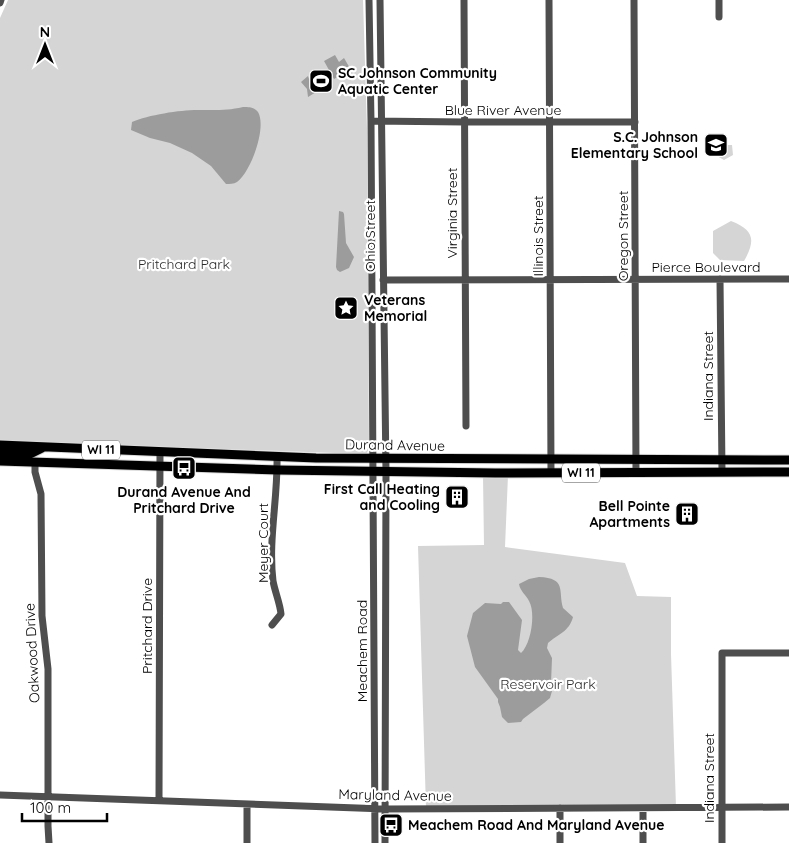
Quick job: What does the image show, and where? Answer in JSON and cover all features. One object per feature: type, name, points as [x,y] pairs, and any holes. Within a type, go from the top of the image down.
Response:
[{"type":"main road","name":"Durand Avenue","points":[[0,445],[278,457],[373,459],[789,460]]},
{"type":"main road","points":[[0,452],[32,453],[42,447]]},
{"type":"main road","name":"Durand Avenue","points":[[0,461],[373,472],[789,472]]},
{"type":"street","points":[[0,4],[1,0]]},
{"type":"street","name":"Ohio Street","points":[[369,0],[372,121],[373,459]]},
{"type":"street","name":"Ohio Street","points":[[380,0],[386,472]]},
{"type":"street","name":"Virginia Street","points":[[464,0],[466,426]]},
{"type":"street","name":"Illinois Street","points":[[549,0],[551,472]]},
{"type":"street","name":"Oregon Street","points":[[634,0],[636,473]]},
{"type":"street","points":[[719,0],[719,17]]},
{"type":"street","name":"Blue River Avenue","points":[[372,121],[635,122]]},
{"type":"street","name":"Indiana Street","points":[[720,279],[722,472]]},
{"type":"street","name":"Pierce Boulevard","points":[[383,280],[789,279]]},
{"type":"street","name":"Pritchard Drive","points":[[160,452],[160,800]]},
{"type":"street","name":"Meyer Court","points":[[272,625],[281,614],[273,582],[274,508],[278,457]]},
{"type":"street","name":"Meachem Road","points":[[373,459],[375,843]]},
{"type":"street","name":"Oakwood Drive","points":[[35,462],[35,472],[41,494],[42,616],[48,670],[49,843]]},
{"type":"street","name":"Meachem Road","points":[[385,843],[386,472]]},
{"type":"street","points":[[374,567],[386,566]]},
{"type":"street","points":[[375,647],[386,647]]},
{"type":"street","name":"Indiana Street","points":[[722,843],[722,653],[789,653]]},
{"type":"street","points":[[375,734],[386,734]]},
{"type":"street","name":"Maryland Avenue","points":[[0,794],[375,808],[789,807]]},
{"type":"street","points":[[247,804],[247,843]]},
{"type":"street","points":[[560,808],[560,843]]},
{"type":"street","points":[[643,808],[643,843]]},
{"type":"green space","name":"Pritchard Park","points":[[8,0],[363,0],[367,129],[369,447],[367,453],[0,441],[0,18]]},
{"type":"green space","points":[[713,145],[732,145],[733,155],[724,160],[713,156]]},
{"type":"green space","points":[[731,221],[739,224],[751,236],[750,247],[744,261],[720,260],[713,253],[713,231]]},
{"type":"green space","name":"Reservoir Park","points":[[508,475],[505,547],[625,563],[637,596],[671,597],[676,807],[426,808],[418,546],[484,545],[483,476]]},
{"type":"shaded area","points":[[335,55],[339,62],[344,58],[351,70],[334,79],[324,61]]},
{"type":"shaded area","points":[[317,71],[326,86],[308,97],[307,89],[301,82],[308,76],[312,82],[314,80],[312,74]]},
{"type":"shaded area","points":[[243,107],[253,108],[258,112],[260,119],[259,138],[247,169],[242,177],[233,184],[226,184],[211,166],[192,153],[170,143],[150,138],[131,130],[132,122],[155,115],[182,111],[225,110]]},
{"type":"shaded area","points":[[339,211],[344,214],[346,243],[354,257],[349,268],[340,272],[336,267]]},
{"type":"shaded area","points":[[539,577],[548,578],[558,583],[563,608],[573,617],[569,626],[548,643],[547,648],[552,658],[552,691],[550,698],[521,722],[508,723],[502,717],[498,699],[475,667],[467,636],[473,613],[485,603],[501,604],[509,602],[522,620],[518,650],[521,653],[525,649],[530,636],[532,613],[529,601],[519,584]]},
{"type":"place","name":"SC Johnson Community Aquatic Center","points":[[321,81]]},
{"type":"place","name":"S.C. Johnson Elementary School","points":[[716,145]]},
{"type":"place","name":"Veterans Memorial","points":[[346,308]]},
{"type":"place","name":"Durand Avenue And Pritchard Drive","points":[[184,468]]},
{"type":"place","name":"First Call Heating and Cooling","points":[[457,497]]},
{"type":"place","name":"Bell Pointe Apartments","points":[[687,514]]},
{"type":"place","name":"Meachem Road And Maryland Avenue","points":[[391,825]]}]
